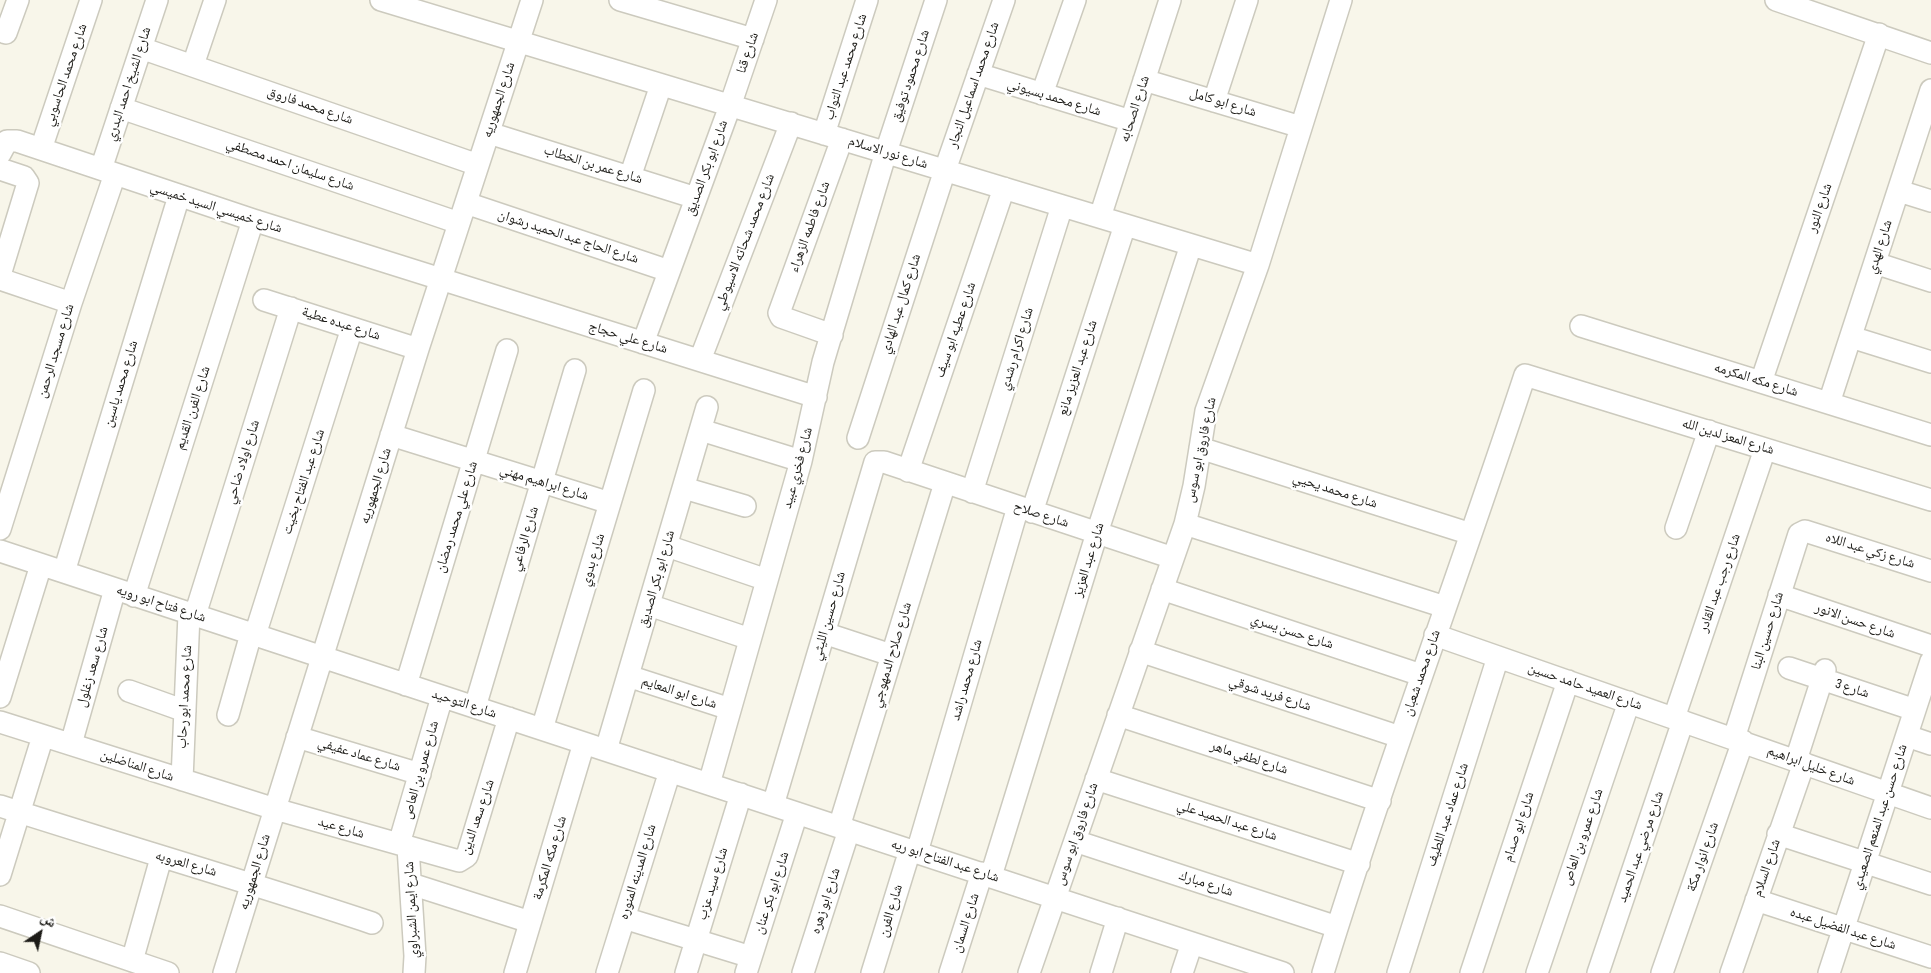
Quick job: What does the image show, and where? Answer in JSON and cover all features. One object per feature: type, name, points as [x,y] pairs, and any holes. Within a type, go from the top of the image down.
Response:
[{"type":"street","points":[[6,33],[18,0]]},
{"type":"street","name":"شارع محمد الحاسوبي","points":[[40,149],[90,0]]},
{"type":"street","name":"شارع الشيخ احمد البدري","points":[[108,171],[122,108],[157,0]]},
{"type":"street","points":[[192,65],[215,0]]},
{"type":"street","name":"شارع الجمهوريه","points":[[224,973],[418,349],[532,0]]},
{"type":"street","points":[[620,0],[753,39]]},
{"type":"street","name":"شارع قنا","points":[[730,106],[766,0]]},
{"type":"street","name":"شارع محمد عبد التواب","points":[[833,136],[867,0]]},
{"type":"street","name":"شارع محمود توفيق","points":[[886,152],[936,0]]},
{"type":"street","name":"شارع محمد اسماعيل النجار","points":[[945,170],[1004,0]]},
{"type":"street","points":[[1042,94],[1075,0]]},
{"type":"street","name":"شارع الصحابه","points":[[1100,217],[1170,0]]},
{"type":"street","points":[[1214,101],[1247,0]]},
{"type":"street","name":"شارع فاروق ابو سوس","points":[[1029,973],[1185,524],[1194,486],[1206,410],[1258,265],[1341,0]]},
{"type":"street","points":[[1776,0],[1931,53]]},
{"type":"street","name":"شارع نور الاسلام","points":[[388,1],[1258,265]]},
{"type":"street","name":"شارع النور","points":[[1761,382],[1878,34]]},
{"type":"street","name":"شارع محمد فاروق","points":[[141,48],[478,165]]},
{"type":"street","name":"شارع محمد بسيوني","points":[[978,74],[1131,121]]},
{"type":"street","name":"شارع ابو كامل","points":[[1144,80],[1301,127]]},
{"type":"street","points":[[630,177],[661,85]]},
{"type":"street","name":"شارع الهدي","points":[[1829,403],[1899,191],[1926,125],[1931,90]]},
{"type":"street","name":"شارع ابو بكر الصديق","points":[[643,343],[730,106]]},
{"type":"street","name":"شارع سليمان احمد مصطفي","points":[[122,108],[463,213]]},
{"type":"street","name":"شارع محمد شحاته الاسيوطي","points":[[700,360],[791,124]]},
{"type":"street","name":"شارع عمر بن الخطاب","points":[[489,133],[696,198]]},
{"type":"street","name":"شارع فاطمه الزهراء","points":[[832,335],[779,316],[833,136]]},
{"type":"street","name":"شارع خميسي السيد خميسي","points":[[0,154],[4,143],[11,139],[179,196],[441,280]]},
{"type":"street","name":"شارع فخري عبيد","points":[[709,784],[801,461],[832,335],[886,152]]},
{"type":"street","points":[[0,170],[24,177],[28,183],[0,274]]},
{"type":"street","name":"شارع كمال عبد الهادي","points":[[858,438],[945,170]]},
{"type":"street","name":"شارع مسجد الرحمن","points":[[0,529],[71,303],[108,171]]},
{"type":"street","name":"شارع عطيه ابو سيف","points":[[908,471],[1004,188]]},
{"type":"street","points":[[1899,191],[1931,202]]},
{"type":"street","name":"شارع محمد ياسين","points":[[64,572],[179,196]]},
{"type":"street","name":"شارع اكرام رشدي","points":[[972,492],[1062,206]]},
{"type":"street","name":"شارع الحاج عبد الحميد رشوان","points":[[463,213],[670,271]]},
{"type":"street","name":"شارع الفرن القديم","points":[[124,592],[253,220]]},
{"type":"street","name":"شارع عبد العزيز مانع","points":[[1025,510],[1125,225]]},
{"type":"street","name":"شارع عبد العزيز","points":[[986,875],[1191,245]]},
{"type":"street","points":[[1875,262],[1931,281]]},
{"type":"street","points":[[0,279],[71,303]]},
{"type":"street","name":"شارع علي حجاج","points":[[441,280],[816,397]]},
{"type":"street","name":"شارع عبده عطية","points":[[264,300],[418,349]]},
{"type":"street","name":"شارع اولاد ضاحي","points":[[192,614],[291,308]]},
{"type":"street","name":"شارع مكه المكرمه","points":[[1581,326],[1931,435]]},
{"type":"street","name":"شارع عبد الفتاح بخيت","points":[[228,714],[352,328]]},
{"type":"street","points":[[1851,337],[1931,362]]},
{"type":"street","name":"شارع علي محمد رمضان","points":[[406,685],[507,350]]},
{"type":"street","name":"شارع الرفاعي","points":[[475,707],[575,370]]},
{"type":"street","name":"شارع المعز لدين الله","points":[[1525,375],[1931,500]]},
{"type":"street","name":"شارع محمد شعبان","points":[[1323,973],[1400,737],[1525,375]]},
{"type":"street","name":"شارع بدوي","points":[[542,729],[644,390]]},
{"type":"street","name":"شارع ابو بكر الصديق","points":[[606,750],[707,407]]},
{"type":"street","points":[[701,430],[801,461]]},
{"type":"street","points":[[1676,528],[1709,431]]},
{"type":"street","name":"شارع ابراهيم مهني","points":[[392,436],[610,503]]},
{"type":"street","name":"شارع محمد يحيي","points":[[1200,448],[1471,534]]},
{"type":"street","name":"شارع رجب عبد القادر","points":[[1679,719],[1765,449]]},
{"type":"street","name":"شارع حسين الليثي","points":[[773,805],[874,464],[881,461],[908,471]]},
{"type":"street","name":"شارع صلاح","points":[[908,471],[1173,558]]},
{"type":"street","name":"شارع صلاح الدمهوجي","points":[[844,828],[892,655],[945,483]]},
{"type":"street","points":[[684,488],[745,506]]},
{"type":"street","name":"شارع محمد راشد","points":[[913,851],[1025,510]]},
{"type":"street","points":[[1185,524],[1445,607]]},
{"type":"street","name":"شارع حسين البنا","points":[[1739,740],[1779,595],[1798,537],[1802,532],[1808,532]]},
{"type":"street","name":"شارع زكي عبد اللاه","points":[[1808,532],[1931,570]]},
{"type":"street","points":[[666,546],[767,580]]},
{"type":"street","name":"شارع فتاح ابو رويه","points":[[0,551],[322,657]]},
{"type":"street","points":[[0,697],[41,565]]},
{"type":"street","name":"شارع حسن يسري","points":[[1162,589],[1421,675]]},
{"type":"street","name":"شارع سعد زغلول","points":[[71,744],[124,592]]},
{"type":"street","name":"شارع حسن الانور","points":[[1779,595],[1931,646]]},
{"type":"street","points":[[649,606],[750,638]]},
{"type":"street","name":"شارع محمد ابو رحاب","points":[[182,780],[192,614]]},
{"type":"street","points":[[824,633],[892,655]]},
{"type":"street","name":"شارع العميد حامد حسين","points":[[1435,635],[1739,740]]},
{"type":"street","name":"شارع فريد شوقي","points":[[1140,651],[1400,737]]},
{"type":"street","name":"شارع التوحيد","points":[[322,657],[606,750]]},
{"type":"street","name":"شارع عماد عبد اللطيف","points":[[1398,973],[1498,657]]},
{"type":"street","name":"شارع حسن عبد المنعم الصعيدي","points":[[1829,973],[1907,736],[1921,709],[1931,661]]},
{"type":"street","name":"شارع 3","points":[[1789,668],[1824,675],[1921,709]]},
{"type":"street","name":"شارع السلام","points":[[1736,972],[1824,675]]},
{"type":"street","name":"شارع ابو المعايم","points":[[628,676],[730,710]]},
{"type":"street","name":"شارع ابو صدام","points":[[1471,973],[1568,681]]},
{"type":"street","points":[[129,691],[185,711]]},
{"type":"street","name":"شارع عمرو بن العاص","points":[[404,845],[420,774],[442,696]]},
{"type":"street","name":"شارع عمرو بن العاص","points":[[1537,973],[1629,702]]},
{"type":"street","name":"شارع لطفي ماهر","points":[[1118,715],[1380,800]]},
{"type":"street","name":"شارع سعد الدين","points":[[404,845],[459,861],[465,858],[509,718]]},
{"type":"street","name":"شارع مرضي عبد الحميد","points":[[1598,973],[1679,719]]},
{"type":"street","name":"شارع المناضلين","points":[[0,722],[275,809]]},
{"type":"street","points":[[0,875],[10,809],[43,736]]},
{"type":"street","points":[[1907,736],[1931,744]]},
{"type":"street","name":"شارع عماد عفيفي","points":[[297,737],[420,774]]},
{"type":"street","name":"شارع خليل ابراهيم","points":[[1739,740],[1931,808]]},
{"type":"street","name":"شارع انوار مكة","points":[[1662,973],[1739,740]]},
{"type":"street","name":"شارع مكه المكرمة","points":[[515,973],[584,743]]},
{"type":"street","name":"شارع عبد الفتاح ابو ريه","points":[[606,750],[1192,943],[1254,969],[1283,973]]},
{"type":"street","name":"شارع المدينه المنوره","points":[[607,973],[670,771]]},
{"type":"street","name":"شارع عبد الحميد علي","points":[[1096,779],[1358,864]]},
{"type":"street","name":"شارع سيد عزب","points":[[686,973],[741,794]]},
{"type":"street","name":"شارع العروبه","points":[[10,809],[161,858],[252,883],[372,923]]},
{"type":"street","name":"شارع عيد","points":[[275,809],[404,845]]},
{"type":"street","name":"شارع ابو بكر عنان","points":[[749,965],[798,813]]},
{"type":"street","name":"شارع ابو زهره","points":[[803,973],[844,828]]},
{"type":"street","points":[[1778,834],[1931,884]]},
{"type":"street","name":"شارع مبارك","points":[[1075,841],[1337,927]]},
{"type":"street","name":"شارع ايمن الشبراوي","points":[[404,845],[411,884],[414,973]]},
{"type":"street","name":"شارع الفرن","points":[[872,973],[913,851]]},
{"type":"street","points":[[132,961],[161,858]]},
{"type":"street","name":"شارع السمان","points":[[950,973],[986,875]]},
{"type":"street","points":[[411,884],[530,922]]},
{"type":"street","name":"شارع عبد الفضيل عبده","points":[[1756,900],[1931,958]]},
{"type":"street","points":[[0,916],[168,973]]},
{"type":"street","points":[[624,918],[696,940],[749,965]]},
{"type":"street","points":[[1101,973],[1118,918]]},
{"type":"street","points":[[1182,973],[1192,943]]}]
